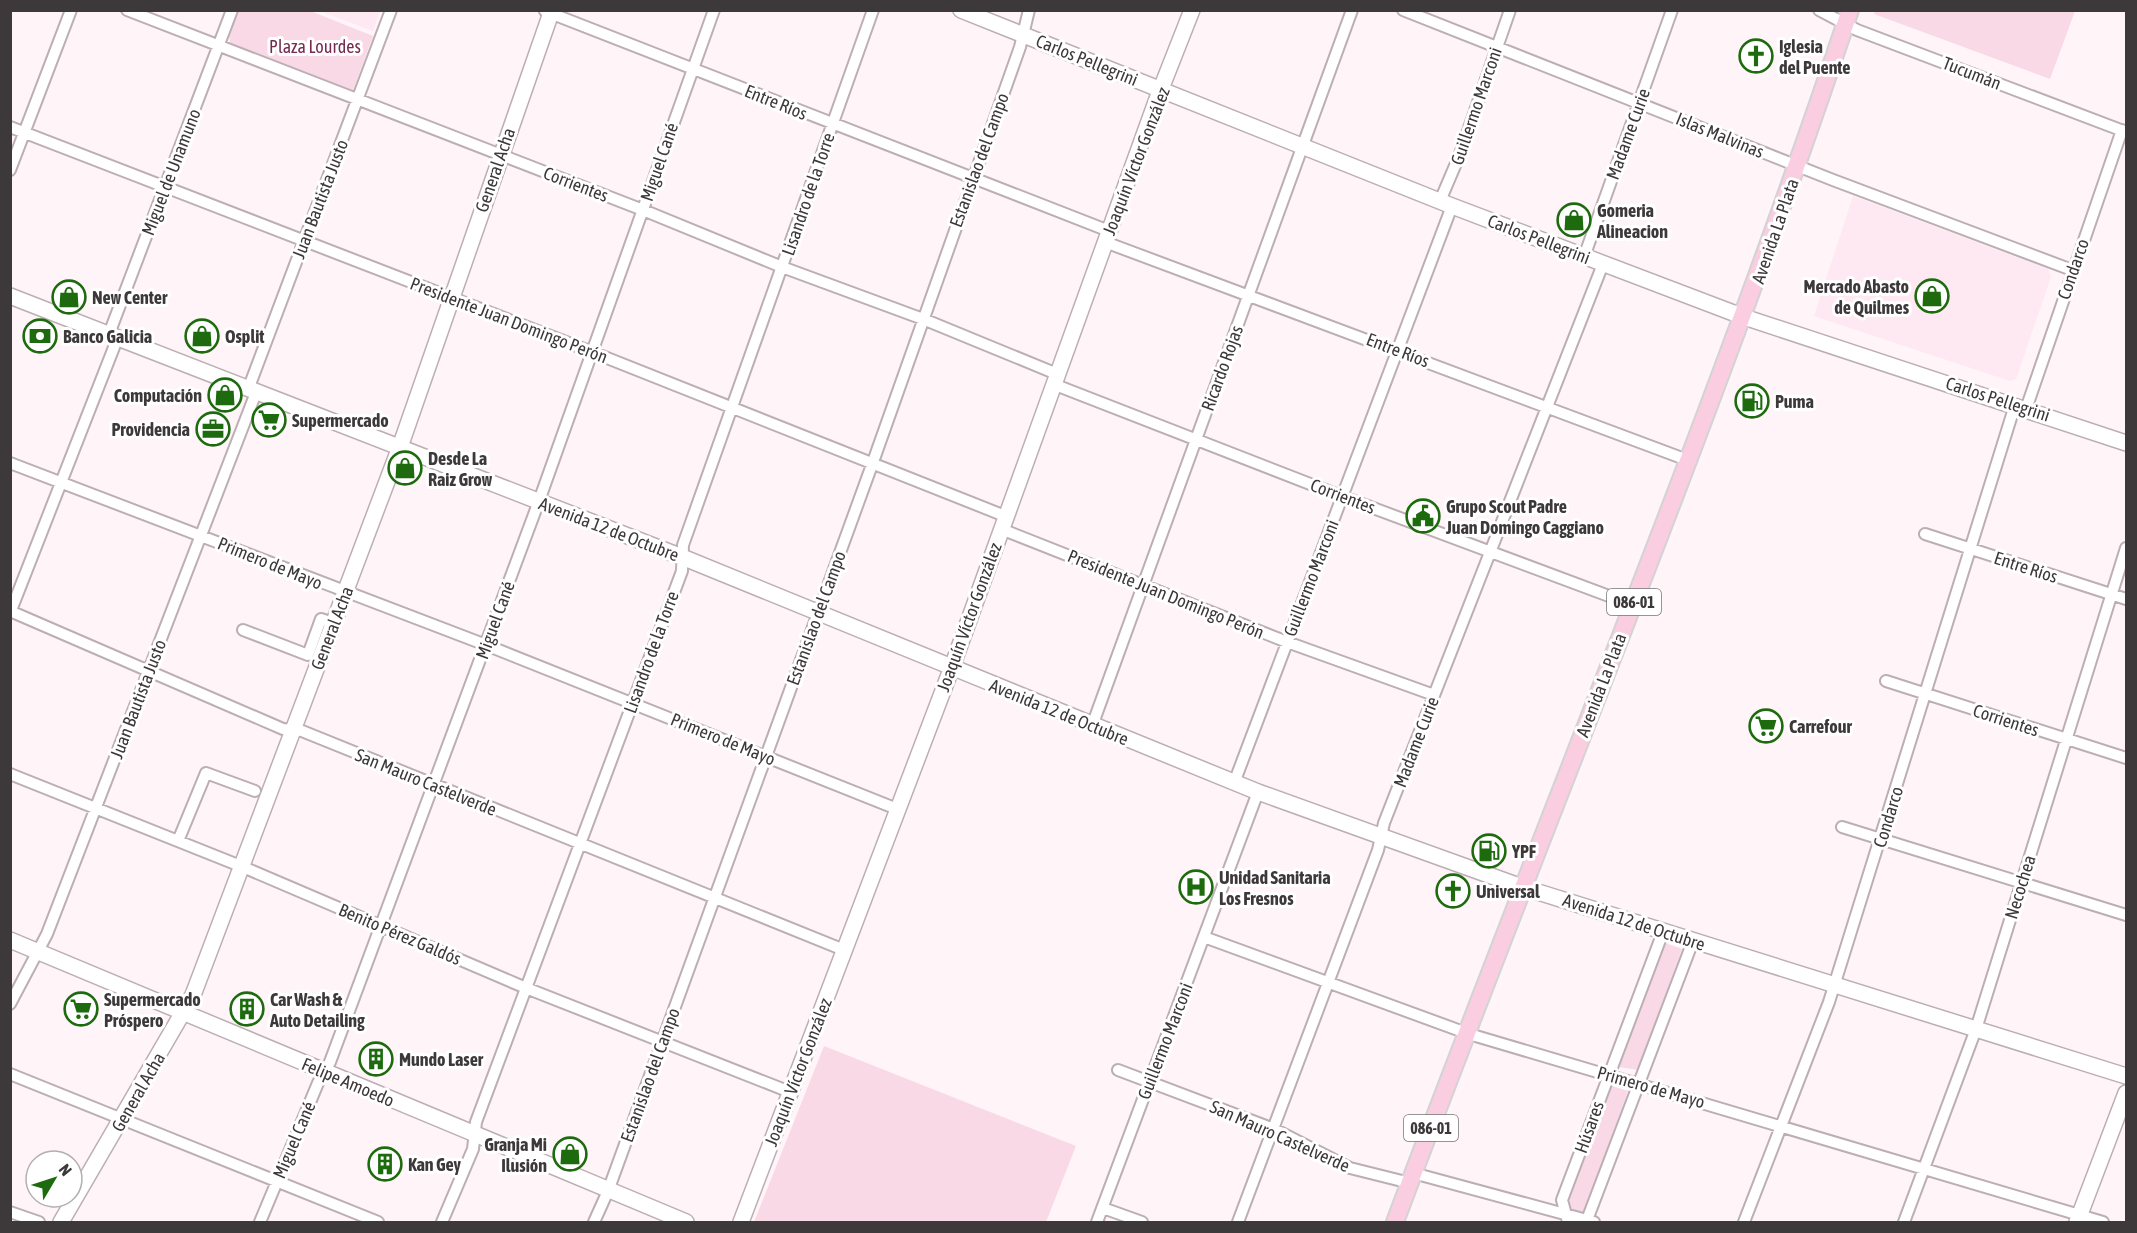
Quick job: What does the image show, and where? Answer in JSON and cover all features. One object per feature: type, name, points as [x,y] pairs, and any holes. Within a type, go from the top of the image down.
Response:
[{"type":"main road","name":"Avenida La Plata","points":[[1395,1222],[1469,1034],[1522,887],[1690,461],[1798,166],[1848,17]]},
{"type":"street","points":[[10,170],[71,10]]},
{"type":"street","name":"Corrientes","points":[[128,10],[643,210],[783,267],[924,319],[1196,440],[1633,605]]},
{"type":"street","name":"Miguel de Unamuno","points":[[11,612],[114,335],[165,187],[232,10]]},
{"type":"street","name":"Juan Bautista Justo","points":[[10,1004],[39,951],[149,670],[200,535],[304,241],[391,10]]},
{"type":"street","name":"Miguel Cané","points":[[260,1222],[324,1072],[486,645],[714,10]]},
{"type":"street","name":"Lisandro de la Torre","points":[[442,1222],[473,1149],[476,1122],[682,571],[683,545],[873,10]]},
{"type":"street","name":"Carlos Pellegrini","points":[[961,10],[1446,203],[1744,317],[2127,442]]},
{"type":"street","name":"Estanislao del Campo","points":[[594,1222],[608,1191],[873,462],[1020,47],[1029,10]]},
{"type":"street","name":"Joaquín Víctor González","points":[[741,1222],[952,667],[1107,236],[1192,10]]},
{"type":"street","name":"Ricardo Rojas","points":[[1092,726],[1352,10]]},
{"type":"street","name":"Islas Malvinas","points":[[1403,10],[1798,166],[2072,270]]},
{"type":"street","name":"Guillermo Marconi","points":[[1234,783],[1398,350],[1460,154],[1510,10]]},
{"type":"street","name":"Madame Curie","points":[[1584,257],[1672,10]]},
{"type":"street","name":"Tucumán","points":[[1819,10],[1848,17],[2124,131]]},
{"type":"street","name":"Entre Ríos","points":[[549,11],[972,178],[1249,295],[1690,461]]},
{"type":"street","name":"General Acha","points":[[61,1222],[184,1013],[243,867],[400,447],[549,11]]},
{"type":"street","name":"Presidente Juan Domingo Perón","points":[[10,127],[873,462],[1003,523],[1142,584],[1287,642],[1434,695]]},
{"type":"street","name":"Condarco","points":[[1744,1222],[1835,986],[1970,549],[2020,407],[2124,131]]},
{"type":"street","name":"Madame Curie","points":[[1238,1222],[1434,695],[1603,264]]},
{"type":"street","name":"Avenida 12 de Octubre","points":[[10,296],[253,388],[682,557],[1258,792],[1522,887],[2127,1076]]},
{"type":"street","name":"Primero de Mayo","points":[[10,463],[633,702],[897,808]]},
{"type":"street","name":"Entre Ríos","points":[[1925,534],[2127,599]]},
{"type":"street","name":"Necochea","points":[[1904,1222],[1976,1029],[2127,548]]},
{"type":"street","name":"San Mauro Castelverde","points":[[11,612],[293,730],[302,731],[579,845],[844,950]]},
{"type":"street","points":[[243,630],[308,655],[321,619],[333,623]]},
{"type":"street","name":"Corrientes","points":[[1886,681],[2127,758]]},
{"type":"street","points":[[178,841],[206,773],[255,791]]},
{"type":"street","name":"Benito Pérez Galdós","points":[[10,774],[243,867],[526,988],[790,1092]]},
{"type":"street","name":"Guillermo Marconi","points":[[1097,1222],[1258,792]]},
{"type":"street","points":[[1842,827],[2127,915]]},
{"type":"street","name":"Húsares","points":[[1567,1219],[1562,1200],[1663,932]]},
{"type":"street","name":"Primero de Mayo","points":[[1204,938],[1469,1034],[1781,1125],[2079,1219],[2103,1222]]},
{"type":"street","name":"Felipe Amoedo","points":[[10,940],[474,1136],[686,1222]]},
{"type":"street","name":"Húsares","points":[[1591,1221],[1638,1083],[1693,941]]},
{"type":"street","name":"San Mauro Castelverde","points":[[1118,1070],[1274,1129],[1350,1168],[1411,1178],[1567,1219],[1591,1221]]},
{"type":"street","points":[[10,1074],[378,1222]]},
{"type":"street","points":[[2079,1219],[2127,1093]]},
{"type":"street","points":[[1103,1208],[1142,1222]]},
{"type":"street","points":[[10,1212],[39,1222]]},
{"type":"shaded area","points":[[320,11],[380,11],[373,31]]},
{"type":"shaded area","name":"Mercado Abasto de Quilmes","points":[[1853,196],[2048,269],[2051,277],[2016,379],[2010,381],[1814,316]]},
{"type":"green space","name":"Plaza Lourdes","points":[[308,10],[373,36],[352,93],[232,46],[230,42],[232,24],[238,11]]},
{"type":"green space","points":[[1875,10],[2075,11],[2050,79],[1874,14]]},
{"type":"green space","points":[[1665,943],[1682,949],[1638,1070],[1619,1067]]},
{"type":"green space","points":[[824,1046],[1076,1146],[1046,1222],[754,1222]]},
{"type":"green space","points":[[1612,1086],[1628,1091],[1584,1213],[1565,1210]]},
{"type":"place","name":"Iglesia del Puente","points":[[1756,56]]},
{"type":"place","name":"Gomeria Alineacion","points":[[1574,220]]},
{"type":"place","name":"Mercado Abasto de Quilmes","points":[[1932,296]]},
{"type":"place","name":"New Center","points":[[69,297]]},
{"type":"place","name":"Banco Galicia","points":[[40,336]]},
{"type":"place","name":"Osplit","points":[[202,336]]},
{"type":"place","name":"Computación","points":[[225,395]]},
{"type":"place","name":"Puma","points":[[1752,401]]},
{"type":"place","name":"Supermercado","points":[[269,420]]},
{"type":"place","name":"Providencia","points":[[213,429]]},
{"type":"place","name":"Desde La Raiz Grow","points":[[405,468]]},
{"type":"place","name":"Grupo Scout Padre Juan Domingo Caggiano","points":[[1423,516]]},
{"type":"place","name":"Carrefour","points":[[1766,726]]},
{"type":"place","name":"YPF","points":[[1489,851]]},
{"type":"place","name":"Unidad Sanitaria Los Fresnos","points":[[1196,887]]},
{"type":"place","name":"Universal","points":[[1453,891]]},
{"type":"place","name":"Supermercado Próspero","points":[[81,1009]]},
{"type":"place","name":"Car Wash & Auto Detailing","points":[[247,1009]]},
{"type":"place","name":"Mundo Laser","points":[[376,1059]]},
{"type":"place","name":"Granja Mi Ilusión","points":[[570,1154]]},
{"type":"place","name":"Kan Gey","points":[[385,1164]]}]
